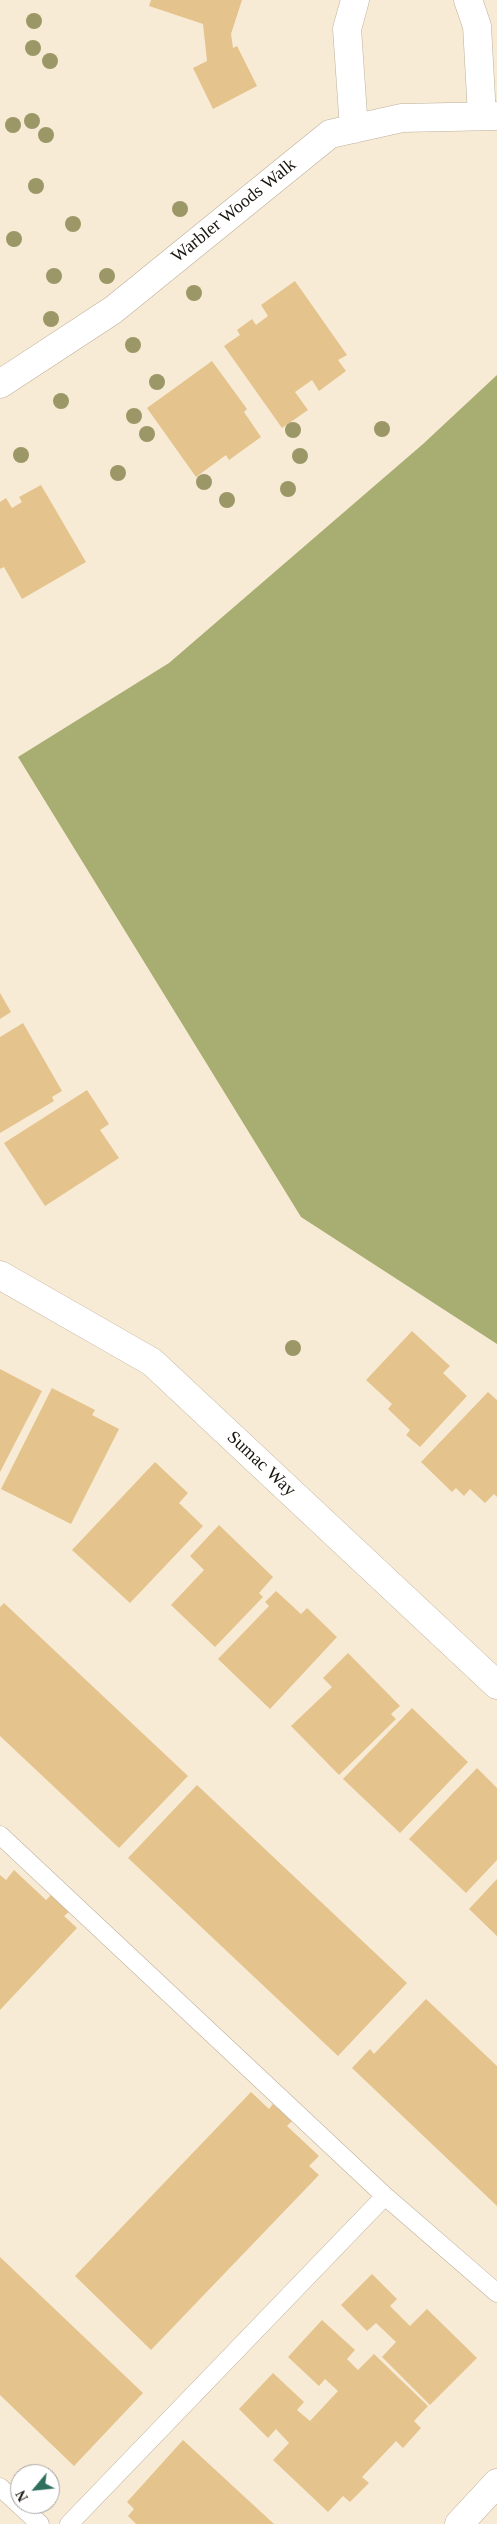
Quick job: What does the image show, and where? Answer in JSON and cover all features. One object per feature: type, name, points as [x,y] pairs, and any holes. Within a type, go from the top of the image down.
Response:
[{"type":"street","points":[[354,129],[347,29],[355,0]]},
{"type":"street","points":[[468,0],[476,26],[490,116]]},
{"type":"street","name":"Warbler Woods Walk","points":[[0,384],[113,310],[330,134],[402,118],[490,116]]},
{"type":"street","name":"Sumac Way","points":[[0,1275],[152,1362],[497,1685]]},
{"type":"street","points":[[459,2524],[497,2482]]},
{"type":"lane","points":[[0,1835],[385,2196],[497,2294]]},
{"type":"lane","points":[[69,2524],[385,2196]]},
{"type":"lane","points":[[0,2487],[40,2524]]},
{"type":"green space","points":[[497,375],[497,1344],[301,1217],[18,757],[169,663],[423,444]]},
{"type":"building","points":[[151,0],[242,0],[231,34],[233,48],[237,46],[257,86],[213,109],[193,68],[207,61],[203,24],[149,6]]},
{"type":"building","points":[[295,281],[347,355],[338,360],[346,371],[319,391],[312,380],[295,392],[308,410],[282,428],[224,346],[240,335],[237,330],[252,319],[256,325],[268,316],[261,305]]},
{"type":"building","points":[[212,361],[247,409],[244,412],[261,437],[229,460],[226,455],[196,477],[147,408]]},
{"type":"building","points":[[41,485],[86,562],[22,599],[4,567],[0,569],[0,502],[6,498],[12,508],[22,502],[19,497]]},
{"type":"building","points":[[0,993],[11,1012],[0,1019]]},
{"type":"building","points":[[23,1023],[62,1091],[52,1097],[54,1101],[0,1133],[0,1037]]},
{"type":"building","points":[[87,1090],[109,1124],[100,1130],[119,1158],[45,1206],[4,1143]]},
{"type":"building","points":[[412,1331],[450,1366],[443,1373],[467,1396],[420,1447],[406,1435],[410,1430],[388,1409],[392,1404],[366,1380]]},
{"type":"building","points":[[0,1369],[42,1391],[0,1472]]},
{"type":"building","points":[[52,1388],[95,1410],[92,1415],[119,1429],[71,1524],[1,1489]]},
{"type":"building","points":[[488,1392],[497,1400],[497,1497],[494,1494],[485,1503],[470,1489],[464,1496],[456,1488],[452,1492],[421,1462]]},
{"type":"building","points":[[155,1462],[188,1493],[179,1503],[203,1526],[130,1603],[72,1550]]},
{"type":"building","points":[[219,1525],[273,1577],[259,1593],[263,1597],[215,1647],[171,1605],[204,1570],[190,1556]]},
{"type":"building","points":[[276,1591],[301,1614],[307,1608],[337,1637],[270,1709],[218,1659],[269,1606],[265,1602]]},
{"type":"building","points":[[4,1603],[188,1776],[119,1848],[0,1736],[0,1607]]},
{"type":"building","points":[[348,1653],[400,1706],[391,1714],[396,1719],[339,1775],[291,1726],[332,1687],[323,1678]]},
{"type":"building","points":[[412,1708],[468,1762],[400,1833],[343,1779]]},
{"type":"building","points":[[477,1768],[497,1788],[497,1860],[466,1893],[409,1839]]},
{"type":"building","points":[[197,1785],[407,1983],[338,2056],[128,1858]]},
{"type":"building","points":[[14,1870],[46,1900],[51,1895],[69,1912],[64,1916],[77,1928],[0,2010],[0,1875],[6,1880]]},
{"type":"building","points":[[497,1879],[497,1936],[469,1909]]},
{"type":"building","points":[[426,1999],[497,2066],[497,2206],[352,2068],[370,2049],[374,2054]]},
{"type":"building","points":[[251,2092],[269,2109],[273,2104],[292,2121],[287,2126],[319,2156],[309,2166],[319,2175],[151,2350],[75,2276]]},
{"type":"building","points":[[0,2257],[143,2393],[74,2466],[0,2395]]},
{"type":"building","points":[[372,2274],[397,2299],[390,2306],[410,2326],[427,2309],[477,2358],[430,2405],[382,2357],[396,2342],[376,2323],[367,2331],[341,2305]]},
{"type":"building","points":[[322,2320],[355,2350],[347,2359],[358,2370],[374,2354],[428,2406],[414,2421],[421,2428],[403,2448],[396,2441],[362,2477],[369,2483],[350,2502],[343,2496],[328,2512],[273,2460],[289,2443],[276,2429],[268,2438],[239,2409],[273,2373],[304,2402],[297,2410],[310,2421],[338,2391],[325,2379],[319,2386],[288,2357]]},
{"type":"building","points":[[183,2440],[274,2524],[136,2524],[128,2516],[134,2509],[127,2502]]}]
